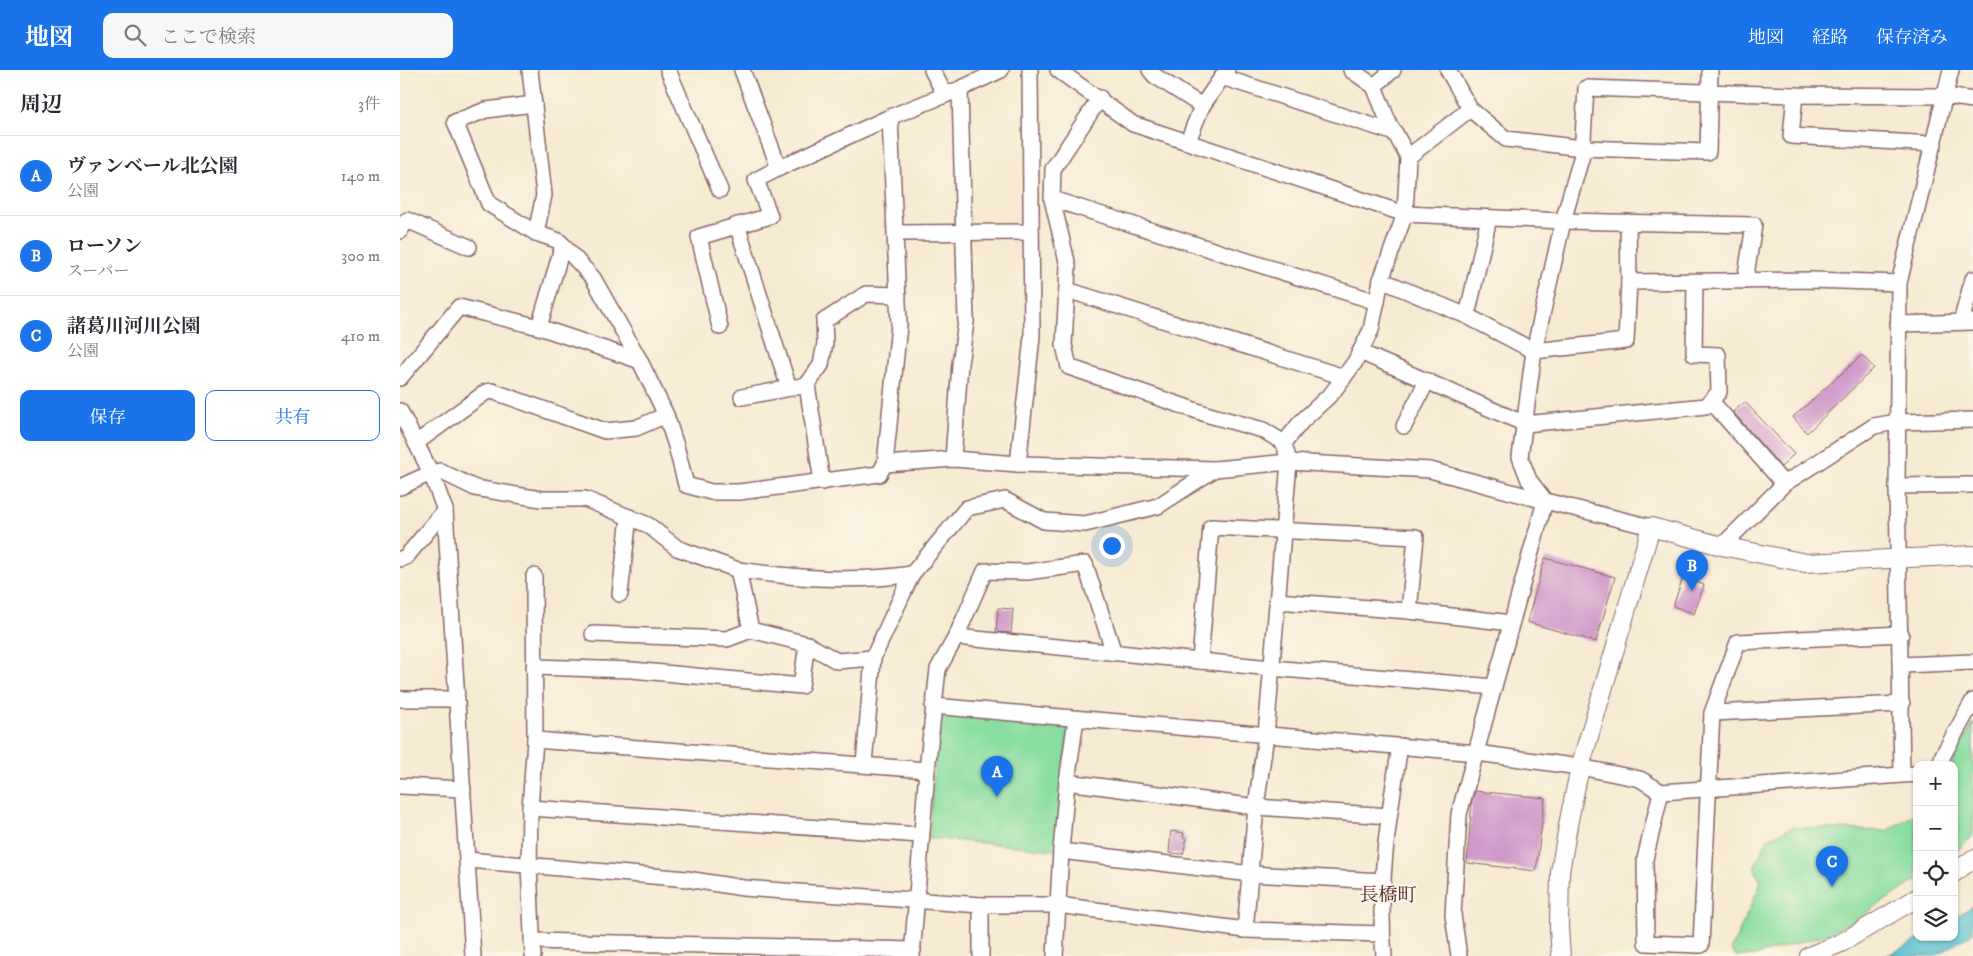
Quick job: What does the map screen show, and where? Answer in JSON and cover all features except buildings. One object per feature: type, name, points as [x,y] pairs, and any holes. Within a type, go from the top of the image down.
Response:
[{"type":"street","points":[[530,70],[544,195],[536,233]]},
{"type":"street","points":[[668,70],[720,190]]},
{"type":"street","points":[[742,70],[779,168]]},
{"type":"street","points":[[932,70],[945,95]]},
{"type":"street","points":[[720,327],[699,237],[770,216],[756,180],[890,117],[960,89],[1000,70]]},
{"type":"street","points":[[1018,464],[1032,337],[1030,70]]},
{"type":"street","points":[[1058,70],[1100,98],[1133,124],[1405,214],[1563,221],[1754,225],[1745,281]]},
{"type":"street","points":[[1150,70],[1154,76],[1202,106]]},
{"type":"street","points":[[1284,443],[1301,422],[1332,393],[1360,352],[1371,330],[1381,280],[1405,214],[1408,157],[1390,126],[1374,86],[1351,70]]},
{"type":"street","points":[[1374,86],[1392,70]]},
{"type":"street","points":[[1448,70],[1470,108],[1506,139],[1582,148],[1708,152],[1710,70]]},
{"type":"street","points":[[933,706],[1477,753],[1580,767],[1640,779],[1661,792],[1910,774],[1902,704],[1901,665],[1897,486],[1899,283],[1951,70]]},
{"type":"street","points":[[1188,141],[1202,106],[1224,74],[1395,133]]},
{"type":"street","points":[[1545,501],[1529,480],[1520,457],[1534,351],[1563,221],[1582,148],[1586,88],[1795,95],[1946,96],[1973,100]]},
{"type":"street","points":[[954,459],[960,364],[966,322],[960,89]]},
{"type":"street","points":[[1795,95],[1791,136],[1934,144]]},
{"type":"street","points":[[1100,98],[1053,169],[1052,199],[1068,266],[1064,345],[1069,367],[1208,415],[1263,430],[1284,443],[1289,462],[1266,735],[1256,806],[1245,930]]},
{"type":"street","points":[[534,104],[486,110],[455,122],[489,204],[536,233],[560,241],[593,278],[640,361],[666,415],[686,485],[711,492],[739,492],[879,474],[885,464],[899,325],[890,117]]},
{"type":"street","points":[[1408,157],[1470,108]]},
{"type":"street","points":[[1052,199],[1377,302]]},
{"type":"street","points":[[1467,316],[1489,218]]},
{"type":"street","points":[[400,231],[408,220],[469,247]]},
{"type":"street","points":[[1381,280],[1467,316],[1534,351],[1626,341],[1628,222]]},
{"type":"street","points":[[736,226],[789,388]]},
{"type":"street","points":[[896,233],[1031,232]]},
{"type":"street","points":[[539,327],[563,245]]},
{"type":"street","points":[[1898,324],[1967,322],[1973,279]]},
{"type":"street","points":[[1628,282],[1812,280],[1899,283]]},
{"type":"street","points":[[1360,352],[1525,424],[1706,406],[1719,392],[1718,355],[1694,354],[1695,282]]},
{"type":"street","points":[[1067,290],[1344,378]]},
{"type":"street","points":[[822,482],[807,385],[821,365],[825,343],[824,321],[866,294],[898,295]]},
{"type":"street","points":[[400,378],[459,308],[539,327],[640,361]]},
{"type":"street","points":[[1404,426],[1427,381]]},
{"type":"street","points":[[742,396],[807,385]]},
{"type":"street","points":[[416,443],[486,392],[492,391],[604,431],[636,428],[666,415]]},
{"type":"street","points":[[1711,401],[1784,484]]},
{"type":"street","points":[[400,411],[431,473],[446,510],[473,956]]},
{"type":"street","points":[[1722,546],[1784,484],[1874,426],[1897,422],[1973,420]]},
{"type":"street","points":[[885,464],[954,459],[1018,464],[1215,469],[1289,462],[1430,470],[1722,546],[1806,562],[1899,560],[1973,555]]},
{"type":"street","points":[[864,764],[873,658],[912,574],[968,508],[1005,500],[1044,521],[1085,524],[1158,506],[1215,469]]},
{"type":"street","points":[[400,487],[440,471],[475,488],[541,499],[585,499],[648,525],[677,548],[738,570],[824,578],[881,579],[912,574]]},
{"type":"street","points":[[1897,486],[1973,485]]},
{"type":"street","points":[[1459,956],[1453,915],[1459,814],[1545,501]]},
{"type":"street","points":[[400,559],[406,557],[446,510]]},
{"type":"street","points":[[620,594],[629,517]]},
{"type":"street","points":[[1561,956],[1559,928],[1560,872],[1580,767],[1651,526]]},
{"type":"street","points":[[1200,661],[1211,527],[1416,537],[1409,611]]},
{"type":"street","points":[[532,941],[912,953],[921,835],[938,669],[956,637],[985,571],[1027,572],[1085,564],[1114,653]]},
{"type":"street","points":[[738,570],[751,630]]},
{"type":"street","points":[[533,956],[529,865],[530,808],[535,740],[534,576]]},
{"type":"street","points":[[1277,602],[1409,611],[1511,623]]},
{"type":"street","points":[[593,634],[727,639],[751,630],[806,644],[837,661],[873,658]]},
{"type":"street","points":[[1661,792],[1645,859],[1646,943],[1701,945],[1710,789],[1712,714],[1738,642],[1901,634]]},
{"type":"street","points":[[956,637],[1271,668],[1494,687]]},
{"type":"street","points":[[534,667],[632,670],[801,686],[806,644]]},
{"type":"street","points":[[1901,665],[1973,662]]},
{"type":"street","points":[[400,700],[456,699]]},
{"type":"street","points":[[1941,761],[1973,701]]},
{"type":"street","points":[[1712,714],[1902,704]]},
{"type":"street","points":[[1055,956],[1067,782],[1076,719]]},
{"type":"street","points":[[535,740],[927,770]]},
{"type":"street","points":[[1384,956],[1382,934],[1383,881],[1389,816],[1400,746]]},
{"type":"street","points":[[1067,782],[1256,806],[1389,816]]},
{"type":"street","points":[[400,786],[463,789]]},
{"type":"street","points":[[530,808],[921,835]]},
{"type":"street","points":[[1061,850],[1251,874],[1383,881]]},
{"type":"street","points":[[1958,870],[1973,859]]},
{"type":"street","points":[[468,860],[687,879],[743,888],[981,905],[1058,905],[1245,930],[1382,934]]},
{"type":"street","points":[[1809,956],[1841,943],[1913,900]]},
{"type":"street","points":[[981,905],[981,956]]},
{"type":"green space","points":[[944,713],[1064,721],[1068,727],[1057,850],[929,838],[938,721]]},
{"type":"green space","points":[[1973,723],[1973,836],[1958,849],[1958,761],[1953,761]]},
{"type":"green space","points":[[1913,815],[1913,883],[1852,922],[1827,934],[1754,956],[1736,956],[1731,950],[1761,883],[1754,867],[1768,839],[1792,827],[1886,831]]},
{"type":"water","points":[[1973,906],[1973,933],[1936,956],[1886,956],[1915,941],[1958,941],[1958,915]]},
{"type":"place","name":"ローソン","points":[[1692,591]]},
{"type":"place","name":"ヴァンベール北公園","points":[[997,797]]},
{"type":"place","name":"諸葛川河川公園","points":[[1832,887]]},
{"type":"district","name":"長橋町","points":[[1388,894]]}]
